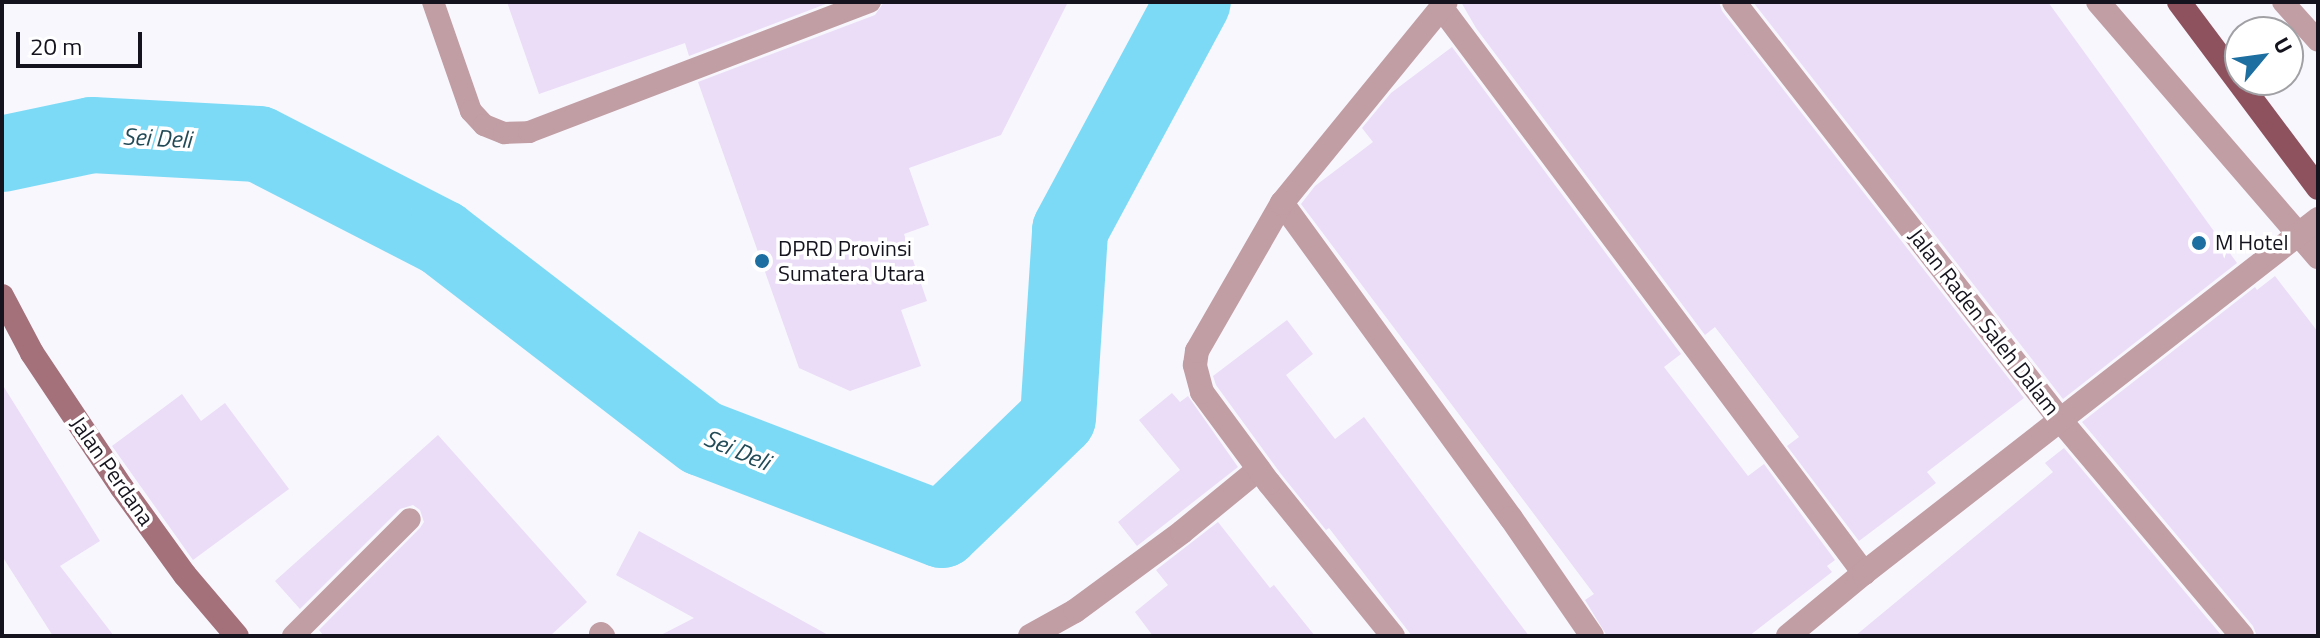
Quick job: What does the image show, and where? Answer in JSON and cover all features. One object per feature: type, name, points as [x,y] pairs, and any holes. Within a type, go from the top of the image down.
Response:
[{"type":"main road","points":[[2179,2],[2318,188]]},
{"type":"main road","name":"Jalan Perdana","points":[[2,296],[32,353],[185,575],[237,636]]},
{"type":"street","name":"Jalan Raden Saleh Dalam","points":[[1734,2],[2061,421],[2242,636]]},
{"type":"street","points":[[2098,2],[2309,227],[2318,257]]},
{"type":"street","points":[[1393,636],[1264,476],[1202,392],[1195,365],[1197,351],[1282,203],[1444,5],[1864,573]]},
{"type":"street","points":[[1282,203],[1511,518],[1592,636]]},
{"type":"street","points":[[1794,634],[1864,573],[2309,227]]},
{"type":"street","points":[[1030,636],[1075,611],[1264,476]]},
{"type":"lane","points":[[433,2],[471,111],[484,125],[504,133],[529,132],[870,2]]},
{"type":"lane","points":[[2283,2],[2318,41]]},
{"type":"lane","points":[[293,636],[410,519]]},
{"type":"building","points":[[507,2],[831,2],[689,56],[685,43],[539,94]]},
{"type":"building","points":[[884,2],[1068,2],[1001,135],[909,168],[929,225],[904,234],[927,301],[901,310],[921,366],[850,391],[799,368],[698,82],[875,15]]},
{"type":"building","points":[[1461,2],[1719,2],[1722,11],[2024,398],[1927,472],[1936,483],[1859,541],[1787,446],[1799,437],[1715,327],[1705,335],[1476,28]]},
{"type":"building","points":[[1753,2],[2048,2],[2237,263],[2063,399]]},
{"type":"building","points":[[1452,47],[1681,354],[1664,367],[1748,476],[1764,464],[1835,560],[1827,566],[1832,572],[1749,636],[1607,636],[1585,600],[1594,594],[1301,204],[1315,186],[1373,142],[1362,128],[1391,93]]},
{"type":"building","points":[[2275,276],[2318,332],[2318,636],[2257,636],[2253,626],[2082,422],[2255,287],[2257,290]]},
{"type":"building","points":[[1287,320],[1313,354],[1286,375],[1335,439],[1364,417],[1529,636],[1412,636],[1329,528],[1326,530],[1281,474],[1216,385],[1213,376]]},
{"type":"building","points":[[2,384],[100,541],[60,566],[114,636],[53,636],[2,556]]},
{"type":"building","points":[[1172,393],[1180,402],[1188,396],[1238,467],[1137,546],[1118,522],[1180,470],[1139,420]]},
{"type":"building","points":[[182,394],[201,421],[225,403],[289,489],[193,560],[112,446]]},
{"type":"building","points":[[438,435],[587,602],[550,636],[324,636],[319,630],[420,528],[424,522],[420,510],[413,505],[400,509],[300,609],[275,581]]},
{"type":"building","points":[[2064,448],[2222,636],[1855,636],[2053,472],[2045,463]]},
{"type":"building","points":[[1218,522],[1270,588],[1274,585],[1315,636],[1153,636],[1135,612],[1168,585],[1156,570]]},
{"type":"building","points":[[639,531],[830,636],[659,636],[694,618],[616,575]]},
{"type":"waterway","name":"Sei Deli","points":[[2,154],[92,135],[259,144],[442,238],[702,438],[942,530],[1058,418],[1070,230],[1193,2]]},
{"type":"place","name":"M Hotel","points":[[2199,243]]},
{"type":"place","name":"DPRD Provinsi Sumatera Utara","points":[[762,261]]}]
